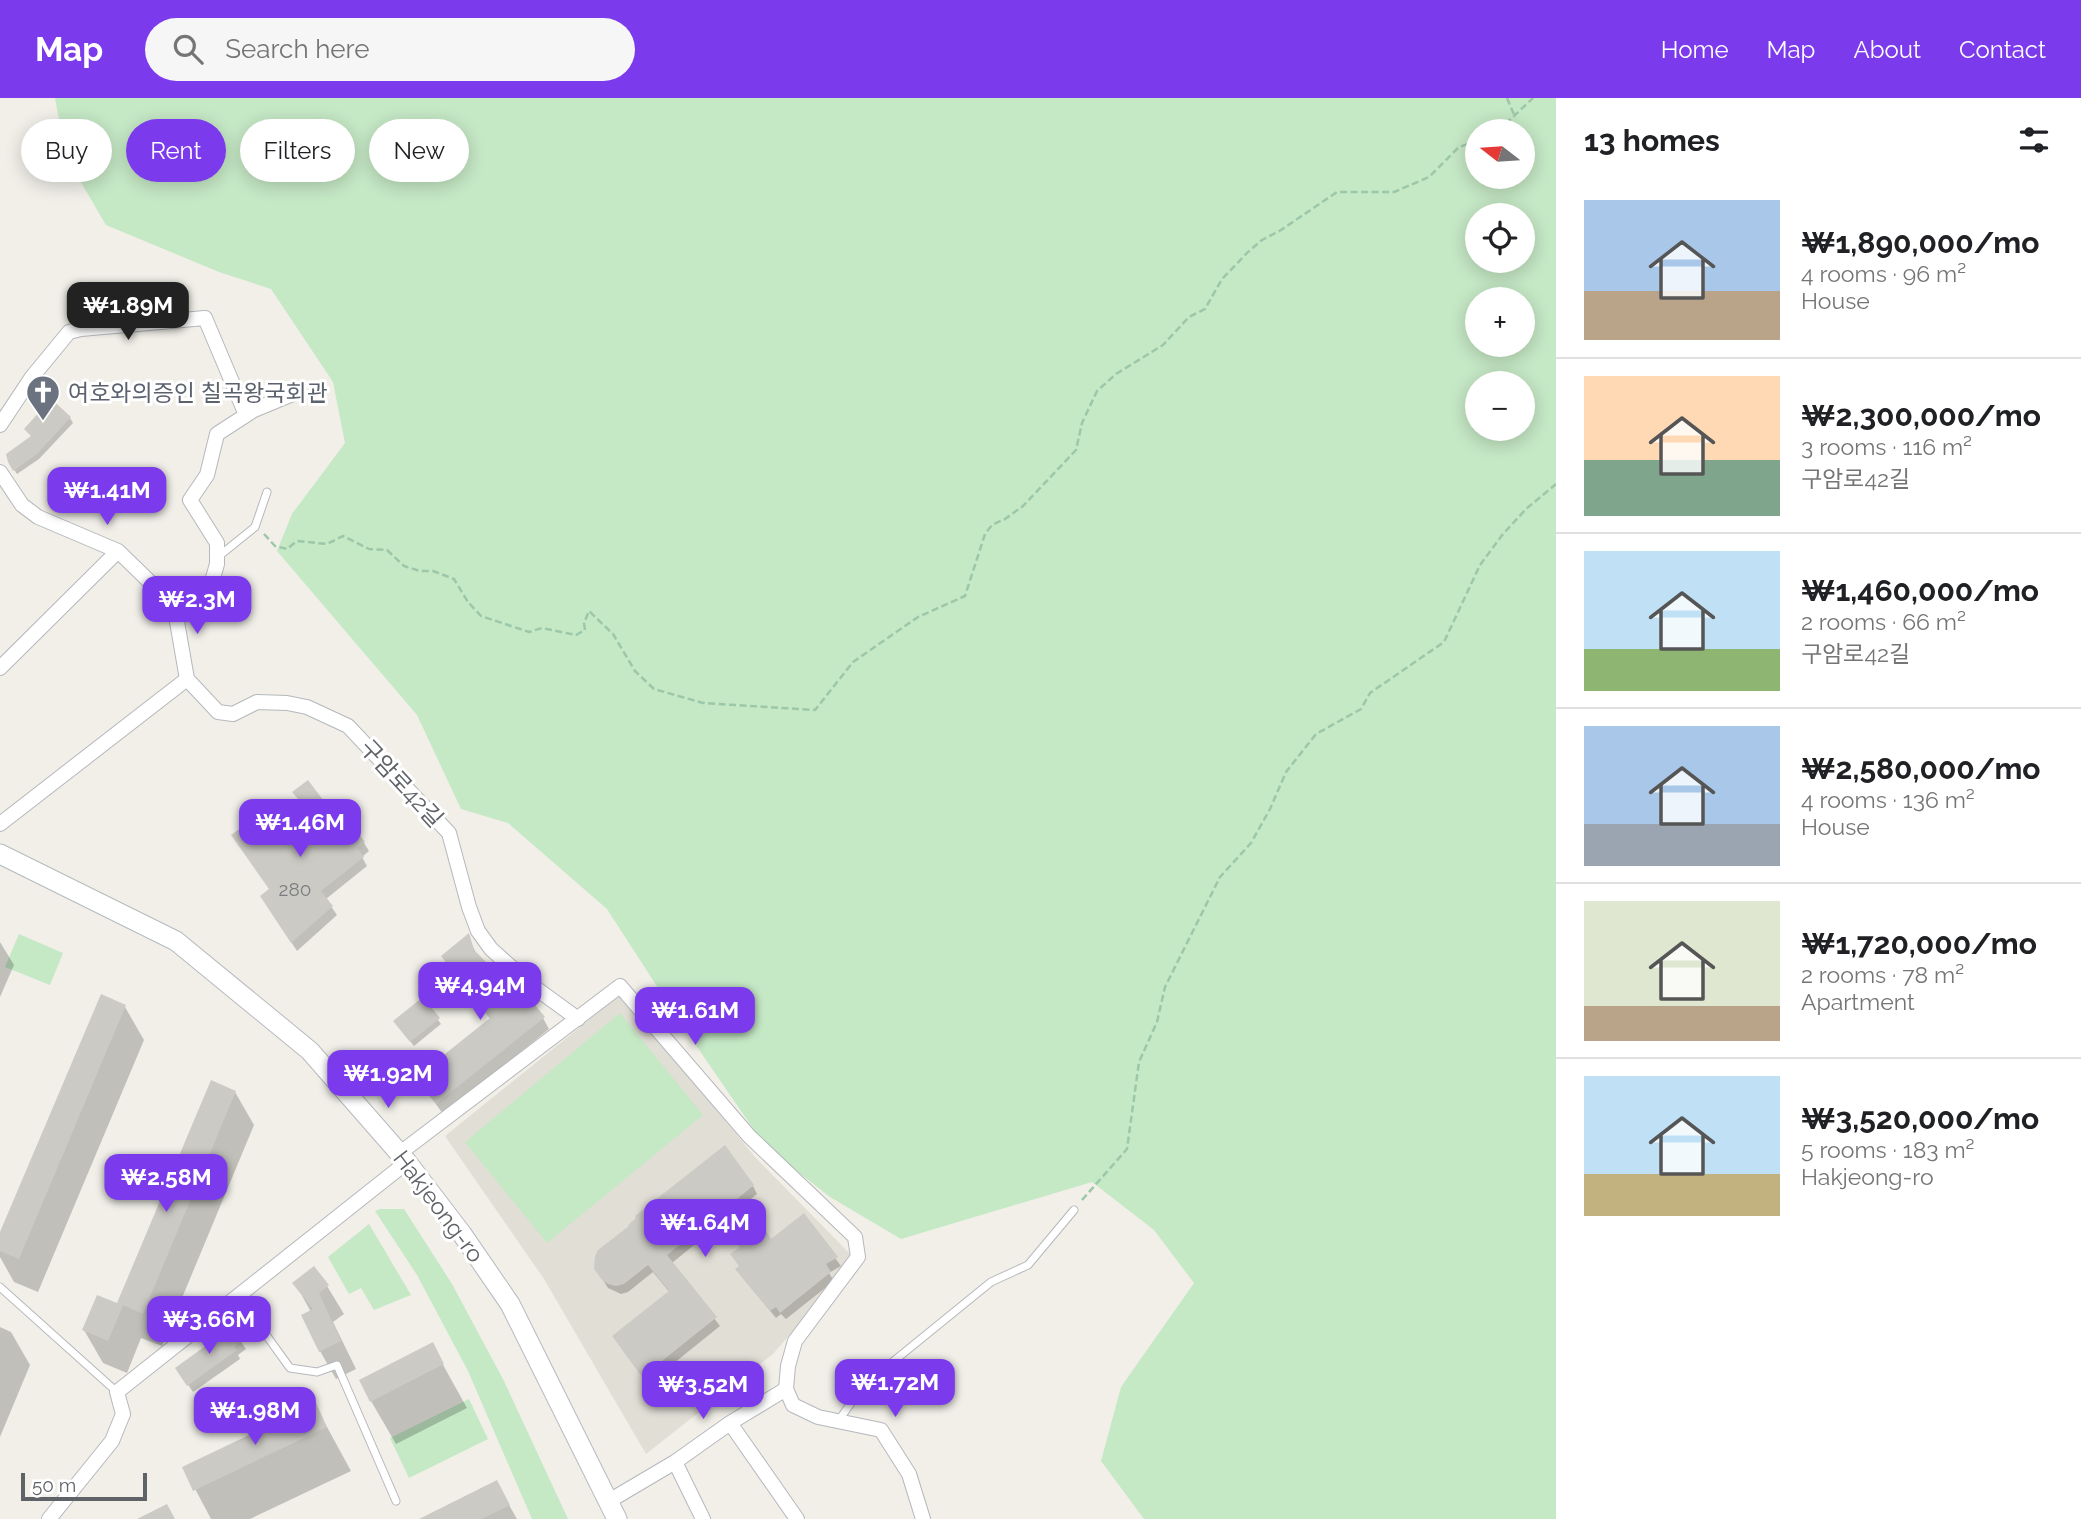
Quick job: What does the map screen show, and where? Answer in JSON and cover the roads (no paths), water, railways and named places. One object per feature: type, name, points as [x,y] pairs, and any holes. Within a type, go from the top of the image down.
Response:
[{"type":"main road","name":"Hakjeong-ro","points":[[0,854],[176,941],[310,1051],[403,1157],[462,1234],[510,1304],[613,1510]]},
{"type":"street","points":[[0,425],[32,377],[68,332],[205,318],[246,415]]},
{"type":"street","points":[[176,615],[209,592],[218,557],[217,543],[190,500],[207,475],[217,434],[246,415],[295,393]]},
{"type":"street","points":[[0,472],[22,505],[38,517],[118,551],[155,587],[176,615],[187,679],[0,824]]},
{"type":"street","points":[[0,668],[118,551]]},
{"type":"street","name":"구암로42길","points":[[187,679],[218,712],[233,714],[257,702],[287,703],[307,707],[348,726],[449,833],[473,919],[491,949],[530,984],[578,1019]]},
{"type":"street","points":[[56,1517],[112,1441],[122,1414],[117,1392],[238,1296],[403,1157],[620,986],[749,1136],[855,1237],[858,1257],[795,1341],[788,1366],[786,1389],[793,1405],[818,1417],[881,1430],[909,1474],[923,1519]]},
{"type":"street","points":[[613,1510],[730,1423],[786,1389]]},
{"type":"street","points":[[730,1423],[797,1519]]},
{"type":"street","points":[[675,1462],[703,1519]]},
{"type":"lane","points":[[218,557],[255,527],[267,492]]},
{"type":"lane","points":[[838,1421],[863,1386],[873,1377],[991,1282],[1028,1265],[1074,1210]]},
{"type":"lane","points":[[0,1287],[117,1392]]},
{"type":"lane","points":[[238,1296],[290,1368],[317,1372],[337,1365],[396,1501]]},
{"type":"place","name":"여호와의증인 칠곡왕국회관","points":[[43,422]]}]
